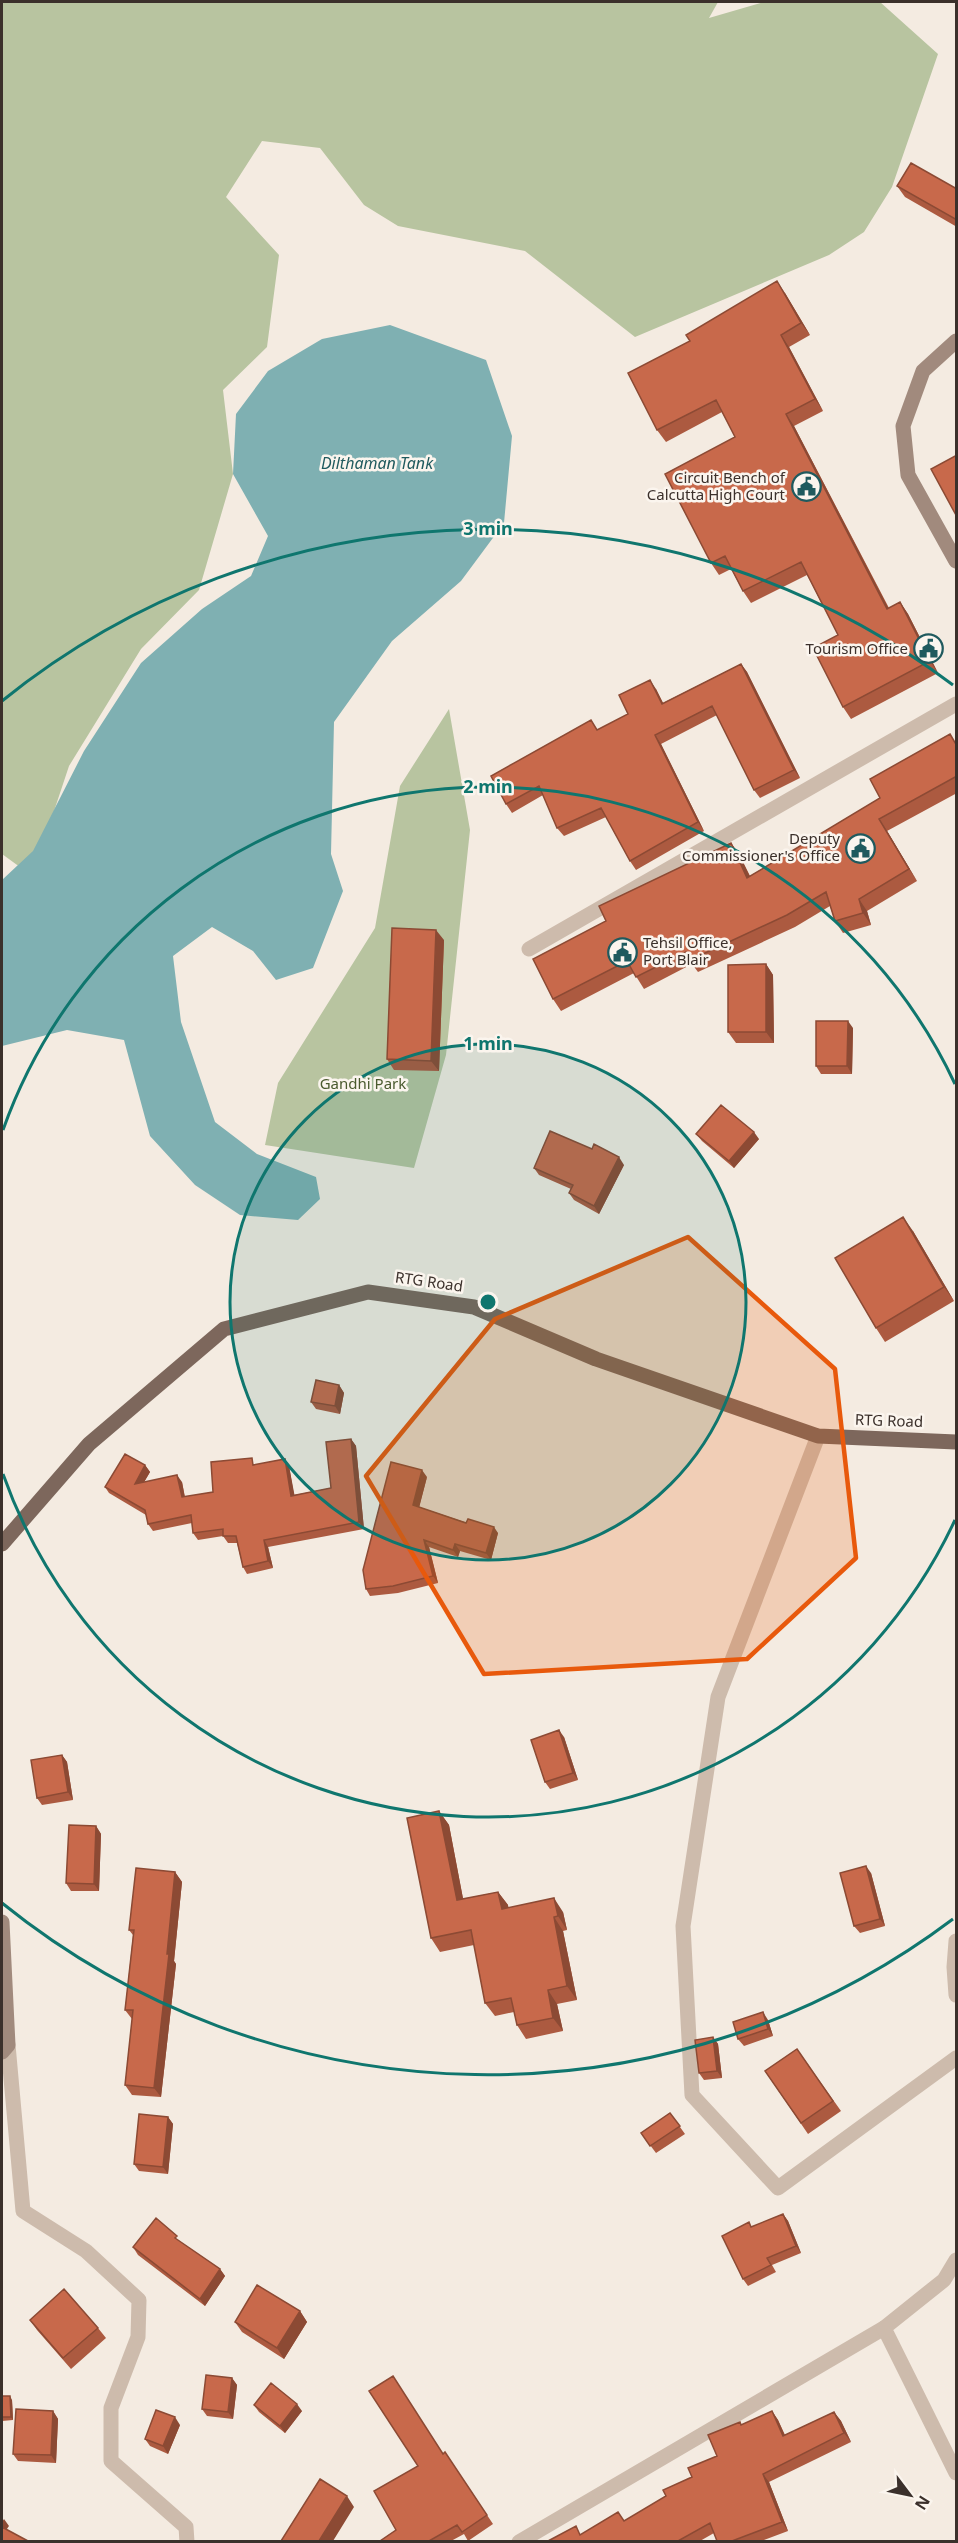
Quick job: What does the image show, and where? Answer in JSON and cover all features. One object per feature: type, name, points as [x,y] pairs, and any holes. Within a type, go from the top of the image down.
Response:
[{"type":"main road","points":[[957,341],[923,371],[903,426],[908,476],[957,561]]},
{"type":"main road","name":"RTG Road","points":[[2,1544],[89,1444],[224,1329],[368,1292],[474,1307],[596,1359],[818,1436],[957,1442]]},
{"type":"main road","points":[[2,1922],[5,2048]]},
{"type":"street","points":[[529,949],[957,704]]},
{"type":"street","points":[[818,1436],[718,1697],[683,1926],[692,2095],[778,2188],[957,2058]]},
{"type":"street","points":[[957,1941],[954,1967],[957,1995]]},
{"type":"street","points":[[5,2048],[22,2211],[86,2251],[139,2300],[138,2337],[111,2408],[111,2461],[186,2527],[188,2541]]},
{"type":"street","points":[[519,2541],[884,2328],[944,2280],[957,2260]]},
{"type":"street","points":[[884,2328],[957,2473]]},
{"type":"highlighted area","points":[[688,1237],[835,1369],[856,1558],[747,1659],[484,1674],[366,1476],[495,1319]]},
{"type":"green space","points":[[2,2],[718,2],[709,18],[764,2],[880,2],[938,54],[892,187],[864,232],[829,255],[635,337],[525,251],[398,226],[364,205],[320,148],[262,141],[226,197],[279,255],[267,347],[223,390],[233,474],[199,590],[141,649],[69,766],[45,838],[24,870],[2,854]]},
{"type":"green space","name":"Gandhi Park","points":[[449,709],[470,830],[446,1055],[414,1168],[265,1145],[278,1083],[375,928],[400,786]]},
{"type":"water","name":"Dilthaman Tank","points":[[390,325],[486,360],[512,436],[504,523],[461,581],[392,641],[334,722],[331,854],[343,891],[313,968],[276,980],[253,951],[212,927],[173,956],[181,1022],[215,1122],[257,1154],[316,1177],[320,1199],[298,1220],[240,1215],[195,1185],[150,1136],[124,1040],[67,1030],[2,1046],[2,880],[33,851],[84,751],[141,663],[202,609],[251,576],[268,536],[233,474],[236,414],[268,371],[322,339]]},
{"type":"building","points":[[911,163],[957,189],[957,220],[897,186]]},
{"type":"building","points":[[777,281],[801,323],[781,335],[815,399],[786,414],[887,609],[900,602],[930,661],[843,707],[813,648],[838,635],[801,562],[743,591],[725,556],[711,563],[665,474],[735,437],[716,400],[657,430],[628,373],[690,341],[686,335]]},
{"type":"building","points":[[957,455],[957,517],[931,469]]},
{"type":"building","points":[[741,664],[794,770],[754,790],[712,706],[655,735],[698,822],[630,861],[601,808],[557,828],[539,786],[506,804],[491,776],[591,720],[597,730],[628,714],[619,695],[650,680],[662,704]]},
{"type":"building","points":[[950,734],[957,746],[957,776],[879,819],[909,869],[859,899],[863,913],[835,921],[826,892],[787,915],[690,960],[686,952],[636,977],[627,961],[553,999],[533,959],[606,921],[599,906],[731,843],[747,878],[880,798],[870,779]]},
{"type":"building","points":[[392,928],[436,930],[431,1061],[387,1059]]},
{"type":"building","points":[[766,964],[766,1032],[728,1032],[728,965]]},
{"type":"building","points":[[816,1021],[848,1021],[847,1066],[816,1066]]},
{"type":"building","points":[[721,1105],[754,1132],[729,1161],[696,1134]]},
{"type":"building","points":[[550,1131],[592,1149],[594,1144],[619,1157],[594,1206],[569,1193],[573,1185],[534,1168]]},
{"type":"building","points":[[903,1217],[944,1287],[876,1328],[835,1258]]},
{"type":"building","points":[[316,1380],[339,1385],[335,1406],[311,1402]]},
{"type":"building","points":[[351,1439],[359,1522],[264,1540],[268,1561],[243,1567],[236,1536],[223,1536],[223,1529],[193,1533],[191,1515],[148,1524],[145,1510],[105,1487],[125,1454],[145,1465],[135,1484],[177,1475],[182,1497],[213,1492],[211,1462],[252,1458],[253,1465],[285,1459],[291,1496],[331,1488],[326,1442]]},
{"type":"building","points":[[391,1462],[422,1470],[413,1505],[466,1523],[468,1519],[494,1527],[486,1553],[455,1544],[453,1550],[424,1540],[433,1576],[393,1586],[366,1589],[363,1570]]},
{"type":"building","points":[[559,1730],[573,1773],[545,1782],[531,1740]]},
{"type":"building","points":[[62,1755],[68,1792],[37,1798],[31,1760]]},
{"type":"building","points":[[439,1811],[457,1900],[498,1892],[502,1909],[554,1898],[558,1916],[554,1917],[567,1986],[548,1990],[553,2018],[517,2025],[511,1998],[485,2003],[471,1930],[431,1938],[407,1818]]},
{"type":"building","points":[[69,1825],[96,1826],[94,1884],[66,1883]]},
{"type":"building","points":[[866,1866],[880,1919],[854,1926],[840,1873]]},
{"type":"building","points":[[136,1868],[175,1872],[167,1954],[169,1954],[154,2088],[125,2085],[133,2010],[125,2010],[134,1930],[129,1930]]},
{"type":"building","points":[[763,2012],[768,2029],[738,2039],[733,2022]]},
{"type":"building","points":[[713,2037],[717,2071],[699,2073],[695,2040]]},
{"type":"building","points":[[797,2049],[833,2101],[801,2123],[765,2071]]},
{"type":"building","points":[[670,2113],[680,2126],[650,2146],[641,2133]]},
{"type":"building","points":[[139,2114],[168,2117],[163,2167],[134,2164]]},
{"type":"building","points":[[783,2214],[796,2246],[767,2258],[771,2265],[743,2279],[722,2236],[749,2222],[751,2227]]},
{"type":"building","points":[[156,2218],[177,2236],[175,2238],[220,2269],[200,2299],[133,2247]]},
{"type":"building","points":[[257,2285],[300,2311],[277,2348],[235,2322]]},
{"type":"building","points":[[64,2289],[98,2328],[63,2358],[30,2320]]},
{"type":"building","points":[[206,2375],[232,2378],[228,2412],[202,2409]]},
{"type":"building","points":[[393,2376],[443,2454],[445,2452],[487,2515],[462,2532],[457,2525],[429,2541],[380,2541],[396,2530],[374,2491],[418,2466],[369,2391]]},
{"type":"building","points":[[271,2383],[297,2404],[280,2426],[254,2405]]},
{"type":"building","points":[[2,2396],[10,2396],[11,2417],[2,2417]]},
{"type":"building","points":[[16,2409],[53,2411],[51,2455],[13,2454]]},
{"type":"building","points":[[156,2410],[175,2417],[163,2446],[145,2439]]},
{"type":"building","points":[[772,2411],[783,2436],[834,2412],[844,2433],[763,2474],[782,2522],[732,2541],[717,2541],[710,2523],[678,2541],[548,2541],[576,2526],[580,2535],[618,2512],[624,2521],[666,2496],[663,2490],[692,2477],[688,2468],[717,2456],[708,2435],[740,2422],[741,2425]]},
{"type":"building","points":[[320,2479],[347,2496],[319,2541],[281,2541]]},
{"type":"building","points":[[2,2527],[28,2541],[2,2541]]},
{"type":"place","name":"Circuit Bench of Calcutta High Court","points":[[806,487]]},
{"type":"place","name":"Tourism Office","points":[[929,649]]},
{"type":"place","name":"Deputy Commissioner's Office","points":[[861,848]]},
{"type":"place","name":"Tehsil Office, Port Blair","points":[[622,952]]}]
